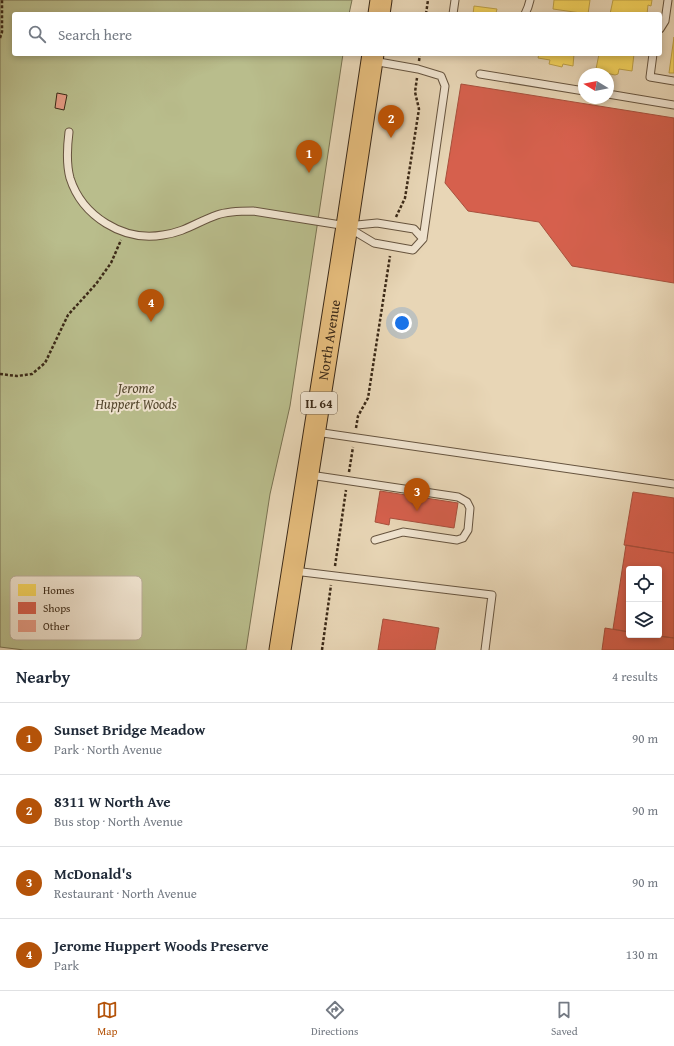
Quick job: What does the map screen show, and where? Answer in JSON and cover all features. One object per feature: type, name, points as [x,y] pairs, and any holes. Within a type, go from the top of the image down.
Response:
[{"type":"main road","points":[[379,12],[381,0]]},
{"type":"main road","name":"North Avenue","points":[[280,650],[347,226],[372,57]]},
{"type":"lane","points":[[453,12],[455,0]]},
{"type":"lane","points":[[526,12],[530,0]]},
{"type":"lane","points":[[662,26],[665,21],[668,0]]},
{"type":"lane","points":[[653,56],[650,78],[674,81]]},
{"type":"lane","points":[[347,226],[374,243],[392,247],[412,250],[422,239],[445,86],[441,76],[372,57]]},
{"type":"lane","points":[[480,74],[578,90]]},
{"type":"lane","points":[[614,95],[674,105]]},
{"type":"lane","points":[[69,132],[67,160],[70,177],[75,191],[83,203],[103,222],[124,232],[144,236],[162,236],[181,232],[217,215],[240,211],[253,211],[347,226],[377,223],[414,229],[422,239]]},
{"type":"lane","points":[[314,432],[674,484]]},
{"type":"lane","points":[[307,474],[458,497],[467,502],[470,508],[468,530],[463,538],[457,540],[403,532],[374,540]]},
{"type":"lane","points":[[292,570],[492,595],[485,650]]},
{"type":"path","points":[[0,38],[2,32],[2,0]]},
{"type":"path","points":[[426,12],[428,0]]},
{"type":"path","points":[[396,218],[405,198],[419,109],[415,92],[416,80]]},
{"type":"path","points":[[0,374],[17,376],[32,374],[45,363],[68,315],[96,284],[111,263],[124,232]]},
{"type":"path","points":[[356,431],[358,416],[368,398],[390,255]]},
{"type":"path","points":[[349,474],[353,447]]},
{"type":"path","points":[[335,567],[348,484]]},
{"type":"path","points":[[322,650],[331,589]]},
{"type":"green space","name":"Jerome Huppert Woods","points":[[0,0],[352,0],[349,12],[12,12],[12,56],[343,56],[290,406],[270,494],[246,650],[24,650],[0,647]]},
{"type":"building: Homes","points":[[554,0],[590,0],[588,12],[574,12],[553,9]]},
{"type":"building: Homes","points":[[613,0],[652,0],[651,6],[648,5],[647,12],[610,12]]},
{"type":"building: Homes","points":[[474,6],[497,9],[496,12],[473,12]]},
{"type":"building: Homes","points":[[674,37],[674,73],[669,73]]},
{"type":"building: Homes","points":[[538,56],[574,56],[573,66],[563,64],[562,67],[549,64],[550,60],[538,58]]},
{"type":"building: Homes","points":[[599,56],[634,56],[632,71],[619,69],[618,74],[615,75],[614,68],[596,68]]},
{"type":"building: Shops","points":[[461,84],[578,103],[578,104],[674,118],[674,283],[572,266],[539,222],[468,211],[445,183]]},
{"type":"building: Shops","points":[[380,491],[458,503],[454,528],[390,518],[389,525],[375,522]]},
{"type":"building: Shops","points":[[633,492],[674,498],[674,553],[624,545]]},
{"type":"building: Shops","points":[[626,545],[674,553],[674,638],[662,636],[662,566],[626,566],[626,631],[613,629]]},
{"type":"building: Shops","points":[[383,619],[439,628],[435,650],[378,650]]},
{"type":"building: Shops","points":[[605,628],[626,632],[626,638],[662,638],[662,636],[674,638],[674,650],[602,650]]},
{"type":"building: Other","points":[[57,93],[67,95],[64,110],[55,108]]},
{"type":"place","name":"8311 W North Ave","points":[[391,138]]},
{"type":"place","name":"Sunset Bridge Meadow","points":[[309,173]]},
{"type":"place","name":"Jerome Huppert Woods Preserve","points":[[151,322]]},
{"type":"place","name":"McDonald's","points":[[417,511]]}]
